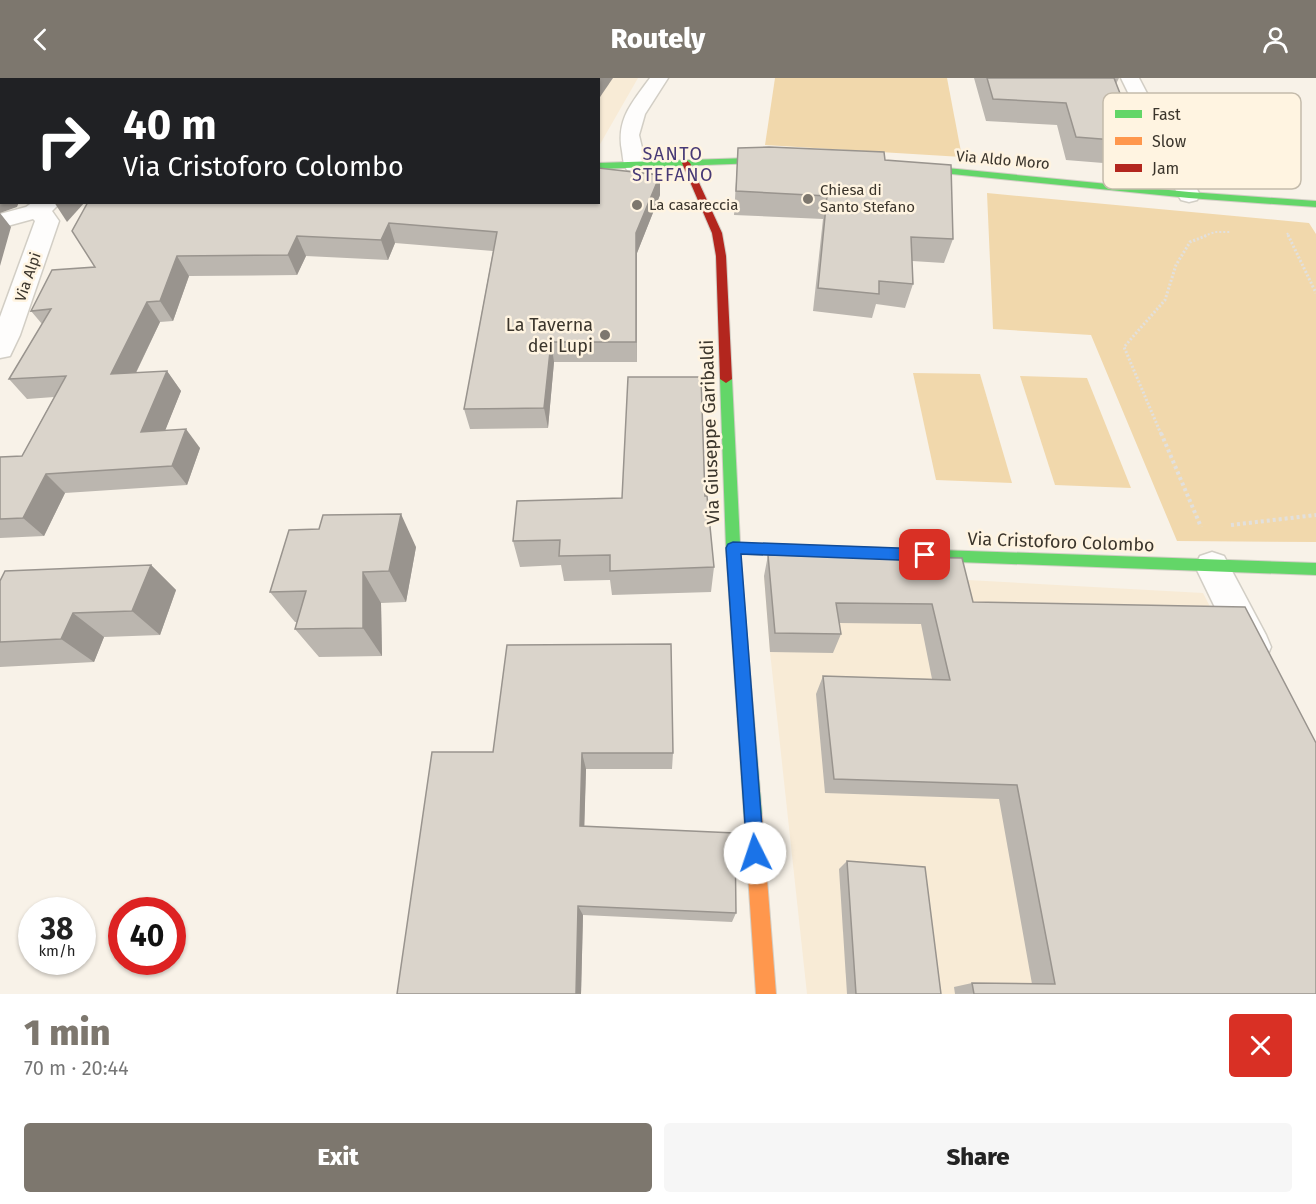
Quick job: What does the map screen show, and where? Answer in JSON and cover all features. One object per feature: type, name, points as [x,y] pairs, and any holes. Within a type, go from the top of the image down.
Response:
[{"type":"street","points":[[635,165],[629,135],[632,124],[635,114],[659,78]]},
{"type":"street","points":[[1130,78],[1138,93]]},
{"type":"street","points":[[600,166],[795,160]]},
{"type":"street","name":"Via Giuseppe Garibaldi","points":[[686,163],[717,233],[721,256],[733,548],[766,994]]},
{"type":"street","name":"Via Aldo Moro","points":[[892,166],[1103,187]]},
{"type":"street","name":"Via Aldo Moro","points":[[1128,189],[1316,204]]},
{"type":"street","points":[[1186,189],[1189,195]]},
{"type":"street","points":[[0,221],[42,207]]},
{"type":"street","name":"Via Alpi","points":[[0,349],[47,221],[42,207]]},
{"type":"street","name":"Via Cristoforo Colombo","points":[[733,548],[1316,569]]},
{"type":"street","points":[[1212,566],[1269,680]]},
{"type":"path","points":[[1286,231],[1316,293]]},
{"type":"path","points":[[1201,528],[1124,347],[1165,300],[1176,264],[1190,242],[1215,232],[1239,232]]},
{"type":"path","points":[[1224,526],[1316,515]]},
{"type":"shaded area","points":[[600,78],[638,78],[600,144]]},
{"type":"shaded area","points":[[775,78],[947,78],[962,157],[765,145]]},
{"type":"shaded area","points":[[987,193],[1309,223],[1316,234],[1316,542],[1177,541],[1091,335],[993,329]]},
{"type":"shaded area","points":[[913,373],[980,374],[1012,483],[936,480]]},
{"type":"shaded area","points":[[1020,376],[1087,378],[1131,488],[1055,485]]},
{"type":"shaded area","points":[[764,576],[949,579],[1203,593],[1220,626],[1316,994],[807,994],[770,652]]},
{"type":"building","points":[[987,78],[1114,78],[1120,93],[1103,93],[1103,139],[1076,137],[1066,103],[993,99]]},
{"type":"building","points":[[769,147],[884,152],[885,160],[951,165],[953,239],[911,237],[913,284],[879,281],[879,294],[818,288],[827,196],[736,191],[738,148]]},
{"type":"building","points":[[600,168],[660,175],[636,233],[636,342],[551,342],[544,408],[464,409],[497,232],[389,223],[381,240],[297,236],[288,255],[177,256],[160,301],[147,302],[111,374],[167,371],[141,432],[186,429],[172,466],[46,474],[23,518],[0,519],[0,457],[22,456],[66,376],[9,379],[51,309],[31,311],[52,270],[95,267],[72,231],[87,204],[600,204]]},
{"type":"building","points":[[628,377],[701,377],[705,496],[707,496],[714,567],[610,571],[610,555],[559,556],[560,540],[513,541],[517,501],[622,498]]},
{"type":"building","points":[[401,514],[389,571],[363,572],[363,628],[295,629],[306,591],[270,592],[289,530],[319,529],[323,515]]},
{"type":"building","points":[[768,555],[962,558],[973,602],[1245,607],[1316,743],[1316,994],[974,994],[972,983],[1055,984],[1017,785],[834,779],[823,676],[950,680],[932,604],[836,603],[841,634],[775,633]]},
{"type":"building","points":[[151,565],[132,611],[73,613],[61,639],[0,642],[0,581],[5,571]]},
{"type":"building","points":[[671,644],[673,753],[582,753],[580,826],[735,833],[736,913],[578,906],[576,994],[397,994],[432,752],[493,752],[507,645]]},
{"type":"building","points":[[847,861],[925,867],[941,994],[856,994]]},
{"type":"traffic: fast","points":[[600,166],[783,160]]},
{"type":"traffic: fast","points":[[906,167],[1103,186]]},
{"type":"traffic: fast","points":[[1128,189],[1316,204]]},
{"type":"traffic: fast","points":[[726,379],[733,548],[753,815]]},
{"type":"traffic: fast","points":[[733,548],[1316,569]]},
{"type":"traffic: slow","points":[[753,815],[766,994]]},
{"type":"traffic: jam","points":[[686,163],[717,233],[721,256],[726,379]]},
{"type":"place","name":"Chiesa di Santo Stefano","points":[[808,199]]},
{"type":"place","name":"La casareccia","points":[[637,205]]},
{"type":"place","name":"La Taverna dei Lupi","points":[[605,335]]},
{"type":"district","name":"SANTO STEFANO","points":[[673,164]]},
{"type":"route","points":[[755,853],[733,548],[925,555]]}]
